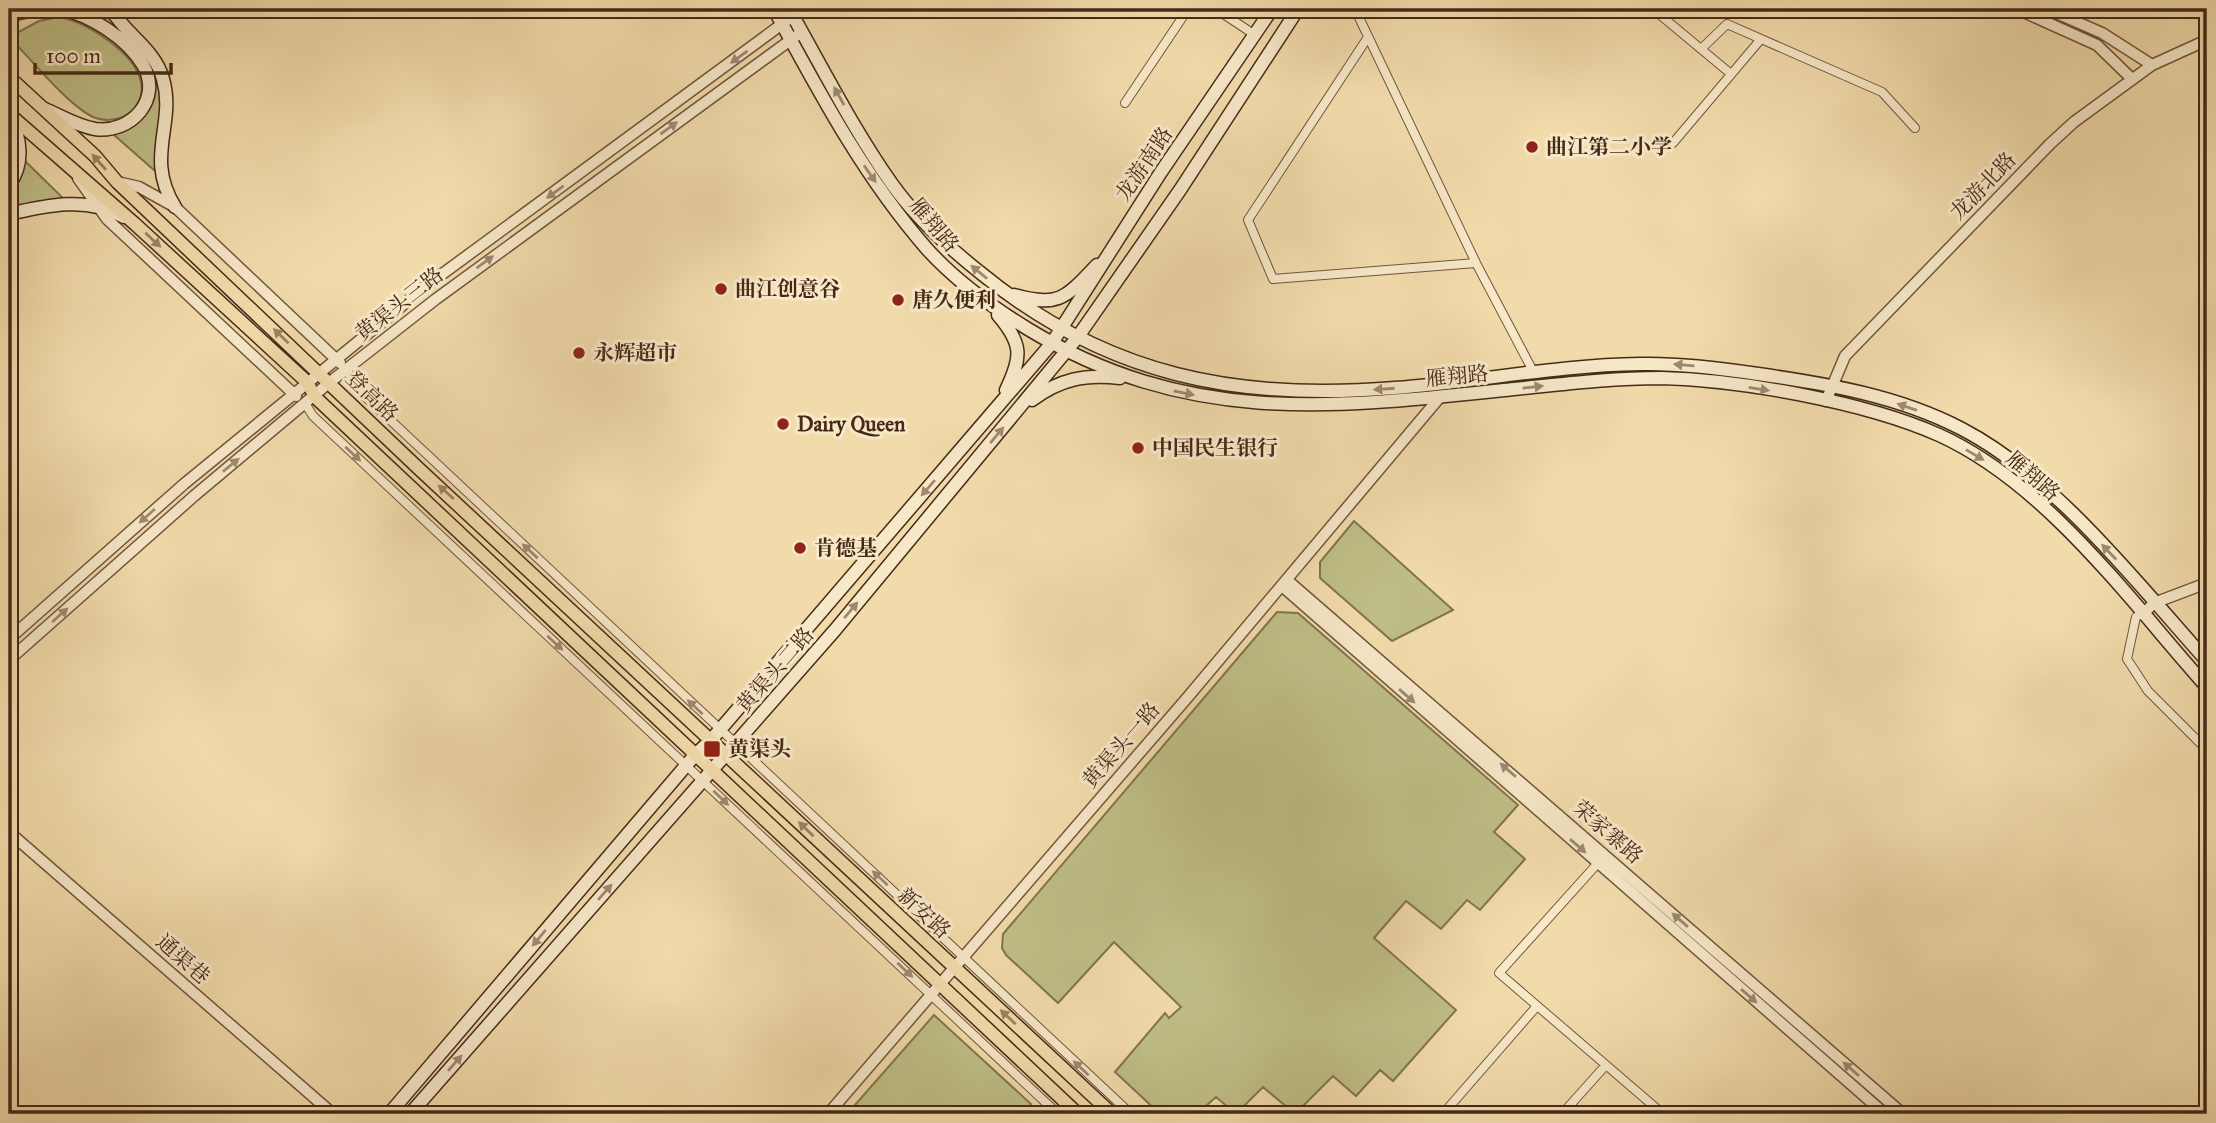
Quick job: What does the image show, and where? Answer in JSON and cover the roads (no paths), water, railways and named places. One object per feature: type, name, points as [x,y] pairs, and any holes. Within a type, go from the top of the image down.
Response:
[{"type":"main road","points":[[9,13],[14,9]]},
{"type":"main road","points":[[9,13],[40,9]]},
{"type":"main road","points":[[41,107],[92,129],[113,128],[125,125],[142,112],[149,93],[146,74],[139,60],[99,23],[60,9]]},
{"type":"main road","points":[[111,9],[151,54],[163,76],[167,98],[160,161],[163,183],[175,207]]},
{"type":"main road","name":"雁翔路","points":[[775,9],[788,17],[840,127],[885,195],[929,251],[984,299],[1066,351],[1182,393],[1265,404],[1313,405],[1440,397],[1657,378],[1716,383],[1863,408],[1955,443],[1996,468],[2207,661]]},
{"type":"main road","name":"龙游南路","points":[[1052,343],[1107,255],[1272,9]]},
{"type":"main road","name":"龙游南路","points":[[1077,338],[1180,190],[1298,9]]},
{"type":"main road","name":"雁翔路","points":[[797,35],[893,185],[939,237],[1004,292],[1061,329],[1102,351],[1168,374],[1222,386],[1271,391],[1391,389],[1534,373],[1668,364],[1832,384],[1937,417],[1984,441],[2046,490],[2106,548],[2207,687]]},
{"type":"main road","name":"登高路","points":[[9,78],[95,156],[117,182],[319,372],[716,734]]},
{"type":"main road","points":[[9,115],[17,134],[20,154],[18,170],[9,185]]},
{"type":"main road","name":"登高路","points":[[9,115],[135,224],[307,382],[311,401],[695,755]]},
{"type":"main road","points":[[9,214],[50,205],[97,207],[135,224]]},
{"type":"main road","points":[[1004,292],[1039,301],[1056,300],[1072,292],[1107,255]]},
{"type":"main road","points":[[984,299],[1012,332],[1017,350],[1017,366],[997,407]]},
{"type":"main road","name":"黄渠头二路","points":[[410,1114],[732,749],[1077,338]]},
{"type":"main road","name":"黄渠头二路","points":[[389,1114],[685,765],[716,734],[1052,343]]},
{"type":"main road","points":[[1015,413],[1050,387],[1078,377],[1140,380]]},
{"type":"main road","name":"新安路","points":[[716,734],[958,961],[1112,1114]]},
{"type":"main road","name":"新安路","points":[[695,755],[707,776],[941,982],[1078,1114]]},
{"type":"street","points":[[1125,103],[1188,9]]},
{"type":"street","points":[[1216,9],[1255,35]]},
{"type":"street","points":[[1355,9],[1476,264],[1534,373]]},
{"type":"street","points":[[1653,9],[1731,74]]},
{"type":"street","points":[[2017,9],[2097,45],[2132,79]]},
{"type":"street","points":[[2047,9],[2102,33],[2152,65]]},
{"type":"street","name":"黄渠头三路","points":[[9,639],[184,484],[426,286],[788,17]]},
{"type":"street","points":[[1701,49],[1727,24],[1882,92],[1915,128]]},
{"type":"street","name":"黄渠头三路","points":[[9,660],[194,496],[311,401],[330,382],[447,290],[797,35]]},
{"type":"street","points":[[1368,37],[1248,220],[1273,279],[1476,264]]},
{"type":"street","points":[[1673,143],[1761,39]]},
{"type":"street","name":"龙游北路","points":[[1826,401],[1845,356],[2050,144],[2074,122],[2152,65],[2207,40]]},
{"type":"street","points":[[72,170],[97,207],[293,393],[311,401],[313,416],[685,765],[707,776],[930,995],[1058,1114]]},
{"type":"street","points":[[117,182],[139,187],[175,207],[347,370],[355,387],[716,734]]},
{"type":"street","name":"黄渠头一路","points":[[828,1114],[1284,583],[1440,397]]},
{"type":"street","name":"荣家寨路","points":[[1284,583],[1885,1114]]},
{"type":"street","name":"荣家寨路","points":[[1284,583],[1903,1114]]},
{"type":"street","points":[[2207,583],[2136,617],[2127,659],[2148,691],[2207,750]]},
{"type":"street","name":"通渠巷","points":[[9,832],[333,1114]]},
{"type":"street","points":[[1598,863],[1499,973],[1663,1114]]},
{"type":"street","points":[[958,961],[1131,1114]]},
{"type":"street","points":[[1443,1114],[1537,1006]]},
{"type":"street","points":[[1562,1114],[1606,1065]]},
{"type":"place","name":"曲江第二小学","points":[[1532,147]]},
{"type":"place","name":"曲江创意谷","points":[[721,289]]},
{"type":"place","name":"唐久便利","points":[[898,300]]},
{"type":"place","name":"永辉超市","points":[[579,353]]},
{"type":"place","name":"Dairy Queen","points":[[783,424]]},
{"type":"place","name":"中国民生银行","points":[[1138,448]]},
{"type":"place","name":"肯德基","points":[[800,548]]},
{"type":"place","name":"黄渠头","points":[[712,749]]}]
